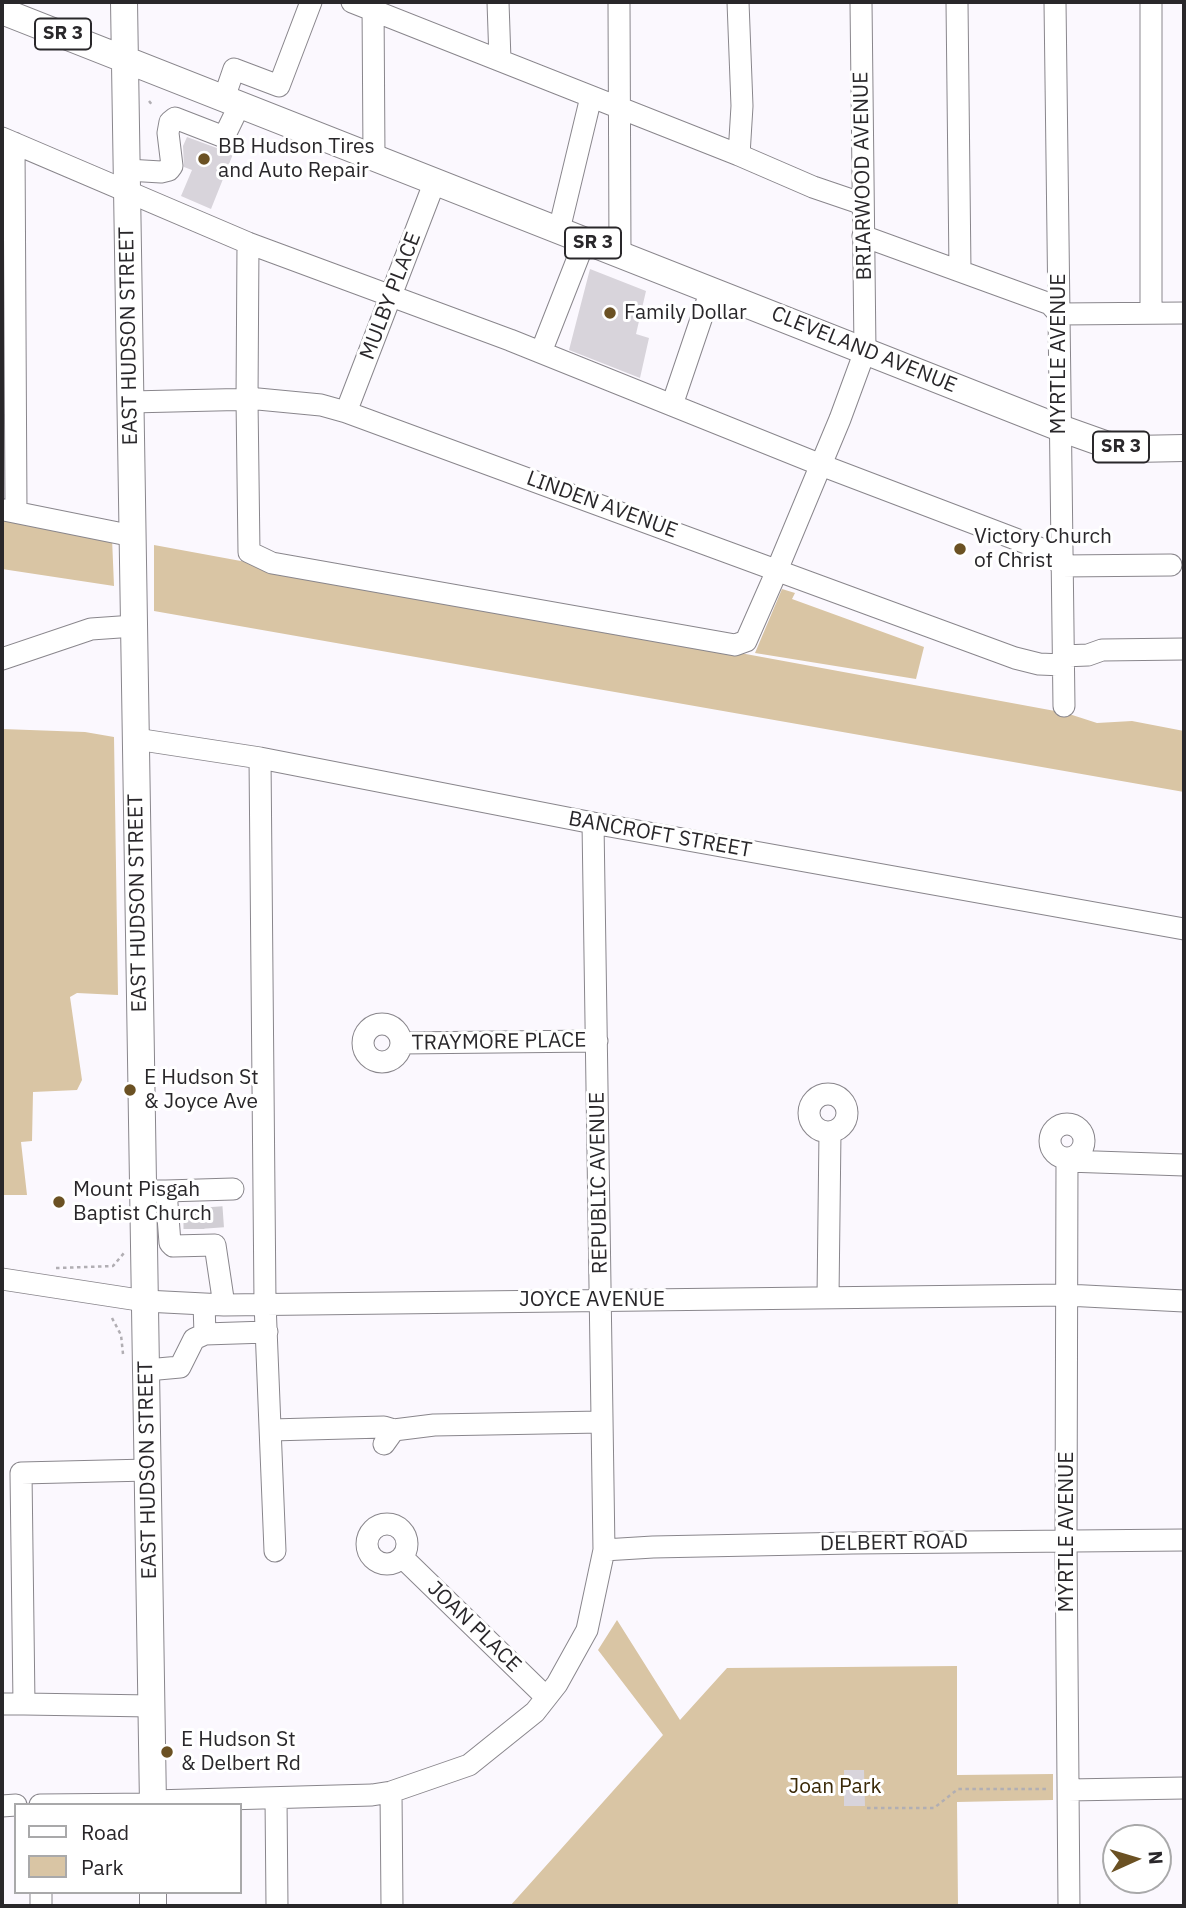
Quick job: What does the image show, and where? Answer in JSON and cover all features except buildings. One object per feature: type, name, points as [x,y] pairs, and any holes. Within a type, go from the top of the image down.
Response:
[{"type":"main road","name":"EAST HUDSON STREET","points":[[124,2],[136,739],[155,1191],[145,1301],[153,1803]]},
{"type":"main road","name":"CLEVELAND AVENUE","points":[[2,10],[1060,428],[1105,444],[1133,449],[1184,448]]},
{"type":"street","points":[[127,180],[169,170],[172,166],[168,133],[170,122],[175,118],[224,137],[232,101],[234,69],[279,86],[311,2]]},
{"type":"street","points":[[352,2],[373,6],[813,187],[863,204]]},
{"type":"street","points":[[498,2],[500,60]]},
{"type":"street","points":[[619,2],[620,254]]},
{"type":"street","points":[[738,2],[742,106],[739,155]]},
{"type":"street","name":"BRIARWOOD AVENUE","points":[[861,2],[865,351]]},
{"type":"street","points":[[957,2],[960,271]]},
{"type":"street","name":"MYRTLE AVENUE","points":[[1055,2],[1064,706]]},
{"type":"street","points":[[1151,2],[1151,313]]},
{"type":"street","points":[[373,6],[374,157]]},
{"type":"street","points":[[559,230],[591,97]]},
{"type":"street","points":[[133,536],[9,511],[8,140],[127,180],[248,243],[392,294],[821,465],[1062,557],[1171,565]]},
{"type":"street","name":"MULBY PLACE","points":[[346,412],[435,181]]},
{"type":"street","points":[[863,236],[1050,304],[1059,314],[1184,313]]},
{"type":"street","points":[[541,352],[585,240]]},
{"type":"street","points":[[248,243],[249,552],[272,563],[735,645],[746,640],[777,570],[865,351]]},
{"type":"street","points":[[671,405],[711,290]]},
{"type":"street","name":"LINDEN AVENUE","points":[[131,402],[247,400],[321,405],[346,412],[1014,658],[1039,664],[1102,650],[1184,649]]},
{"type":"street","points":[[2,659],[91,629],[134,626]]},
{"type":"street","name":"BANCROFT STREET","points":[[136,739],[260,758],[593,823],[1184,929]]},
{"type":"street","points":[[260,758],[265,1303],[275,1551]]},
{"type":"street","name":"REPUBLIC AVENUE","points":[[546,1697],[557,1684],[587,1630],[604,1550],[593,823]]},
{"type":"street","name":"TRAYMORE PLACE","points":[[401,1044],[597,1041]]},
{"type":"street","points":[[828,1297],[830,1132]]},
{"type":"street","name":"MYRTLE AVENUE","points":[[1069,1906],[1067,1160],[1184,1165]]},
{"type":"street","points":[[205,1334],[214,1304],[204,1241],[173,1246],[170,1243],[155,1191],[209,1197]]},
{"type":"street","name":"JOYCE AVENUE","points":[[2,1279],[145,1301],[214,1304],[1066,1295],[1184,1301]]},
{"type":"street","points":[[146,1370],[180,1367],[194,1339],[205,1334],[267,1332]]},
{"type":"street","points":[[271,1430],[384,1427],[389,1437],[434,1425],[601,1422]]},
{"type":"street","points":[[24,1704],[11,1474],[148,1470]]},
{"type":"street","name":"DELBERT ROAD","points":[[604,1550],[653,1547],[1184,1541]]},
{"type":"street","name":"JOAN PLACE","points":[[402,1557],[546,1697]]},
{"type":"street","points":[[153,1803],[372,1795],[391,1792],[468,1765],[535,1712],[546,1697]]},
{"type":"street","points":[[2,1704],[151,1706]]},
{"type":"street","points":[[1068,1790],[1184,1788]]},
{"type":"street","points":[[391,1792],[392,1906]]},
{"type":"street","points":[[276,1798],[277,1906]]},
{"type":"path","points":[[149,101],[153,106]]},
{"type":"path","points":[[50,1268],[108,1266]]},
{"type":"path","points":[[112,1318],[121,1335]]},
{"type":"path","points":[[867,1808],[934,1808],[957,1789],[1068,1790]]},
{"type":"green space","points":[[2,520],[112,538],[114,586],[2,569]]},
{"type":"green space","points":[[154,545],[1066,713],[1097,723],[1132,721],[1184,731],[1184,792],[154,611]]},
{"type":"green space","points":[[782,589],[795,593],[792,599],[924,647],[916,679],[755,653]]},
{"type":"green space","points":[[2,729],[85,732],[114,737],[118,995],[77,993],[70,997],[82,1080],[77,1090],[33,1092],[32,1141],[21,1142],[27,1195],[2,1195]]},
{"type":"green space","name":"Joan Park","points":[[617,1620],[680,1720],[727,1668],[957,1666],[957,1775],[1053,1774],[1053,1800],[957,1802],[958,1906],[510,1906],[663,1735],[598,1650]]},
{"type":"tunnel","points":[[212,1207],[214,1235]]},
{"type":"tunnel","points":[[194,1208],[194,1236]]},
{"type":"place","name":"BB Hudson Tires and Auto Repair","points":[[204,159]]},
{"type":"place","name":"Family Dollar","points":[[610,313]]},
{"type":"place","name":"Victory Church of Christ","points":[[960,549]]},
{"type":"place","name":"E Hudson St & Joyce Ave","points":[[130,1090]]},
{"type":"place","name":"Mount Pisgah Baptist Church","points":[[59,1202]]},
{"type":"place","name":"E Hudson St & Delbert Rd","points":[[167,1752]]}]
